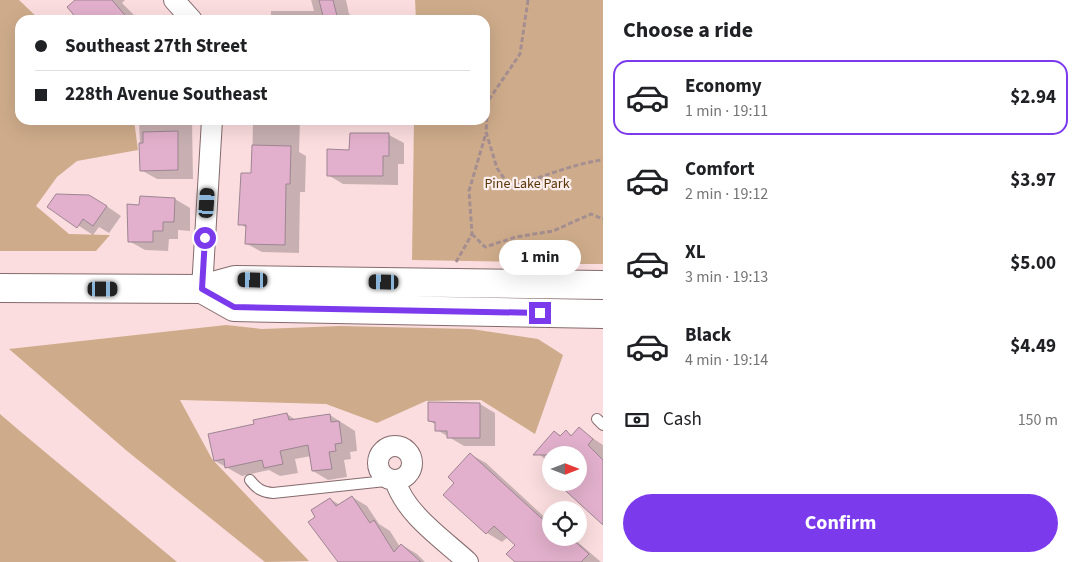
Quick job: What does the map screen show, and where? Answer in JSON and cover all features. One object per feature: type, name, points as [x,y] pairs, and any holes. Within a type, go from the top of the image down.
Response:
[{"type":"main road","points":[[0,288],[202,289],[235,280],[603,285]]},
{"type":"main road","points":[[408,310],[411,282]]},
{"type":"main road","points":[[202,289],[234,307],[603,314]]},
{"type":"street","points":[[174,0],[188,15]]},
{"type":"street","points":[[202,289],[212,125]]},
{"type":"street","points":[[394,480],[398,491],[410,508],[468,562]]},
{"type":"lane","points":[[250,480],[257,488],[264,492],[273,493],[394,480]]},
{"type":"path","points":[[490,99],[520,54],[528,0]]},
{"type":"path","points":[[455,265],[472,234],[469,191],[486,125]]},
{"type":"path","points":[[486,132],[498,168],[510,187],[550,176],[581,163],[603,160]]},
{"type":"path","points":[[472,234],[486,247],[516,237],[553,231],[591,214],[603,219]]},
{"type":"green space","points":[[0,0],[19,0],[35,15],[15,15],[15,125],[135,125],[138,150],[77,161],[57,177],[36,206],[69,234],[110,235],[96,251],[0,251]]},
{"type":"green space","name":"Pine Lake Park","points":[[415,0],[603,0],[603,264],[553,264],[537,258],[520,262],[412,260],[414,125],[490,125],[490,15],[416,15]]},
{"type":"green space","points":[[226,325],[262,329],[340,326],[471,329],[538,339],[563,355],[535,434],[481,400],[426,401],[377,423],[326,404],[180,400],[212,459],[309,561],[265,562],[127,451],[9,349]]},
{"type":"green space","points":[[0,414],[21,432],[177,562],[0,562]]},
{"type":"building","points":[[75,0],[112,0],[125,15],[74,15],[67,7]]},
{"type":"building","points":[[319,0],[333,0],[337,15],[323,15]]},
{"type":"building","points":[[178,131],[178,170],[140,171],[139,143],[143,143],[143,132]]},
{"type":"building","points":[[350,133],[389,133],[389,156],[383,156],[383,176],[327,176],[327,149],[349,150]]},
{"type":"building","points":[[252,145],[291,146],[290,184],[286,184],[285,245],[245,244],[246,225],[238,225],[241,173],[251,173]]},
{"type":"building","points":[[56,194],[89,195],[107,206],[93,226],[83,219],[77,228],[47,207]]},
{"type":"building","points":[[140,196],[175,198],[174,222],[163,222],[163,231],[153,231],[153,242],[128,242],[127,204],[139,205]]},
{"type":"building","points":[[428,402],[480,403],[480,438],[447,438],[447,431],[435,431],[435,422],[428,421]]},
{"type":"building","points":[[287,413],[289,420],[330,414],[331,422],[339,421],[342,443],[335,444],[336,451],[329,452],[332,469],[312,471],[308,445],[280,451],[283,464],[264,468],[262,460],[225,468],[224,459],[214,461],[208,434],[254,424],[253,420]]},
{"type":"building","points":[[579,427],[593,439],[588,445],[603,460],[603,525],[587,510],[587,501],[577,501],[566,491],[588,491],[588,446],[542,446],[542,455],[533,455],[554,431],[560,436],[566,430],[571,436]]},
{"type":"building","points":[[470,453],[542,519],[542,546],[580,546],[589,554],[581,562],[515,562],[506,554],[515,545],[494,526],[486,534],[443,495],[454,483],[448,477]]},
{"type":"building","points":[[352,496],[370,523],[374,520],[394,552],[401,544],[421,562],[338,562],[308,522],[315,517],[311,510],[330,498],[336,506]]},
{"type":"route","points":[[205,238],[202,289],[234,307],[540,313]]}]
